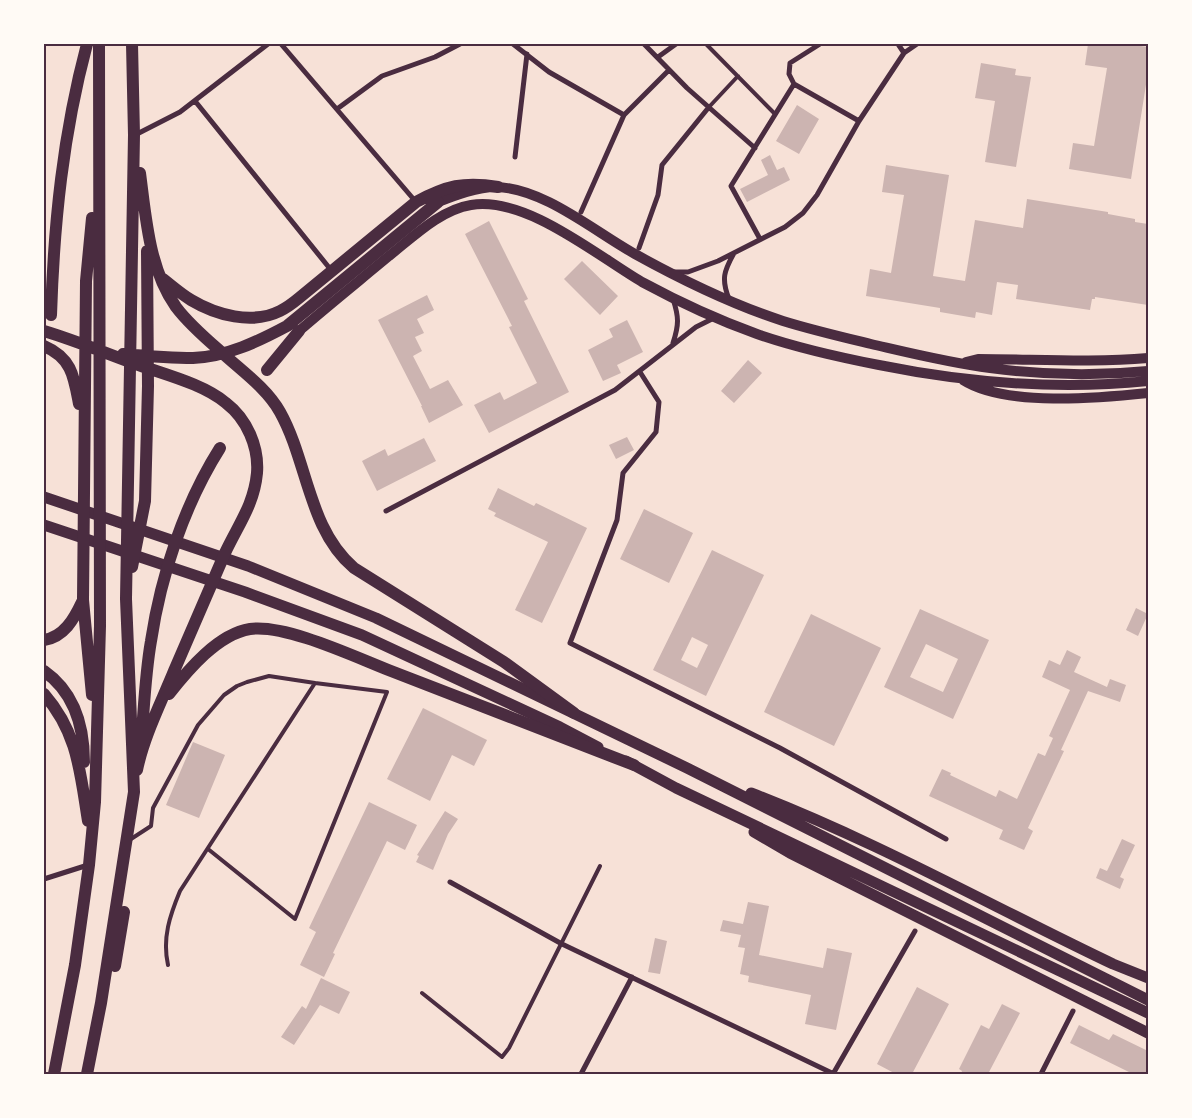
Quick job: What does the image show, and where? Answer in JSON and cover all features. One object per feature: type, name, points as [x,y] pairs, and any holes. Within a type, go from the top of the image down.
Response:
[{"type":"highway","points":[[50,315],[53,253],[63,158],[75,90],[87,44]]},
{"type":"highway","points":[[54,1074],[75,965],[89,865],[94,802],[100,626],[99,44]]},
{"type":"highway","points":[[94,1074],[120,942],[128,881],[134,792],[126,599],[134,136],[132,44]]},
{"type":"highway","points":[[134,136],[146,217],[155,265],[160,276],[176,307],[259,386],[280,412],[288,428],[322,524],[342,558],[354,568],[504,662],[574,712]]},
{"type":"highway","points":[[96,734],[83,600],[86,281],[98,151]]},
{"type":"highway","points":[[160,276],[191,301],[216,312],[228,315],[259,317],[280,311],[299,298],[416,202],[435,191],[470,183],[498,187]]},
{"type":"highway","points":[[103,352],[195,358],[234,350],[252,344],[288,326],[438,202]]},
{"type":"highway","points":[[126,599],[145,501],[148,386],[146,217]]},
{"type":"highway","points":[[266,364],[299,331]]},
{"type":"highway","points":[[47,332],[187,382],[218,397],[236,412],[250,433],[254,445],[257,471],[253,496],[209,589],[160,705],[140,759]]},
{"type":"highway","points":[[44,346],[60,356],[72,371],[85,440]]},
{"type":"highway","points":[[87,1074],[102,1003],[140,759],[150,644],[162,587],[178,536],[204,476],[220,448]]},
{"type":"highway","points":[[44,640],[57,636],[66,628],[75,617],[83,600]]},
{"type":"highway","points":[[160,705],[177,684],[212,649],[227,637],[239,632],[264,629],[280,631],[328,647],[634,765]]},
{"type":"highway","points":[[44,671],[59,684],[78,716],[84,752],[84,792]]},
{"type":"highway","points":[[44,694],[67,727],[79,766],[91,838]]},
{"type":"main road","points":[[438,202],[483,188],[498,187],[536,196],[634,254],[699,288],[768,316],[888,348],[989,368],[1025,372],[1148,371]]},
{"type":"main road","points":[[299,331],[357,282],[436,220],[454,209],[489,203],[504,205],[521,211],[556,228],[621,269],[672,297],[755,333],[808,350],[909,371],[960,378],[1049,386],[1148,382]]},
{"type":"main road","points":[[963,363],[978,359],[1050,361],[1148,358]]},
{"type":"main road","points":[[960,378],[975,387],[1021,396],[1087,398],[1148,392]]},
{"type":"main road","points":[[44,497],[248,566],[392,626],[574,712],[1148,1000]]},
{"type":"main road","points":[[44,525],[237,589],[362,635],[560,727],[676,788],[790,853],[1148,1033]]},
{"type":"main road","points":[[687,768],[802,813],[904,861],[1056,937],[1148,978]]},
{"type":"main road","points":[[676,788],[1148,1013]]},
{"type":"street","points":[[134,136],[180,112],[268,44]]},
{"type":"street","points":[[281,44],[416,202]]},
{"type":"street","points":[[336,109],[382,76],[435,57],[460,44]]},
{"type":"street","points":[[513,44],[550,72],[624,115]]},
{"type":"street","points":[[644,44],[708,107],[755,148]]},
{"type":"street","points":[[658,57],[676,44]]},
{"type":"street","points":[[820,44],[790,63],[789,74],[794,84],[859,121]]},
{"type":"street","points":[[898,44],[904,53]]},
{"type":"street","points":[[670,273],[688,272],[702,268],[785,227],[803,213],[817,195],[859,121],[904,53],[917,44]]},
{"type":"street","points":[[515,157],[527,54]]},
{"type":"street","points":[[581,212],[624,115],[670,70]]},
{"type":"street","points":[[760,239],[731,186],[794,84]]},
{"type":"street","points":[[195,101],[332,270]]},
{"type":"street","points":[[639,248],[658,195],[662,165],[708,107]]},
{"type":"street","points":[[730,301],[723,285],[726,268],[734,253]]},
{"type":"street","points":[[672,297],[678,314],[678,328],[673,344]]},
{"type":"street","points":[[386,511],[615,390],[696,327],[717,317]]},
{"type":"street","points":[[640,372],[659,402],[656,432],[623,473],[617,520],[570,643],[780,748],[946,839]]},
{"type":"street","points":[[44,879],[89,865]]},
{"type":"street","points":[[450,882],[562,944],[834,1074],[915,931]]},
{"type":"street","points":[[581,1074],[632,978]]},
{"type":"street","points":[[1041,1074],[1073,1011]]},
{"type":"lane","points":[[706,44],[776,114]]},
{"type":"lane","points":[[708,107],[738,76]]},
{"type":"lane","points":[[131,839],[151,826],[153,808],[198,725],[224,695],[242,684],[269,676],[387,692],[295,920],[208,849]]},
{"type":"lane","points":[[168,964],[165,940],[180,890],[315,683]]},
{"type":"lane","points":[[422,994],[502,1057],[509,1048],[600,866]]},
{"type":"building","points":[[1088,44],[1127,44],[1148,47],[1148,72],[1131,179],[1069,169],[1073,143],[1094,146],[1107,68],[1085,65]]},
{"type":"building","points":[[981,63],[1016,69],[1015,75],[1031,77],[1016,167],[985,162],[995,101],[975,98]]},
{"type":"building","points":[[797,105],[819,119],[799,154],[776,141]]},
{"type":"building","points":[[770,155],[777,170],[784,167],[790,180],[747,202],[740,189],[768,175],[761,160]]},
{"type":"building","points":[[886,165],[949,175],[933,276],[965,281],[975,220],[1023,228],[1027,199],[1108,212],[1108,214],[1135,219],[1135,222],[1148,224],[1148,305],[1095,297],[1095,299],[1092,299],[1090,310],[1016,299],[1018,285],[997,282],[992,315],[976,312],[975,318],[940,312],[940,308],[866,296],[870,269],[891,273],[904,195],[882,192]]},
{"type":"building","points":[[489,221],[528,299],[524,301],[569,392],[489,433],[474,405],[500,392],[504,400],[537,383],[509,327],[512,326],[465,234]]},
{"type":"building","points":[[582,261],[618,296],[600,315],[564,279]]},
{"type":"building","points":[[427,295],[434,310],[417,319],[424,333],[415,337],[422,351],[413,356],[430,389],[448,380],[463,405],[429,423],[378,320]]},
{"type":"building","points":[[627,320],[643,352],[617,365],[621,373],[603,381],[588,350],[613,337],[609,329]]},
{"type":"building","points":[[748,360],[762,373],[734,403],[721,391]]},
{"type":"building","points":[[627,437],[634,450],[616,459],[609,445]]},
{"type":"building","points":[[424,438],[436,461],[377,491],[362,461],[385,449],[388,456]]},
{"type":"building","points":[[498,488],[534,506],[536,503],[587,528],[542,623],[515,610],[548,542],[494,516],[496,513],[488,509]]},
{"type":"building","points":[[644,509],[693,533],[669,583],[620,559]]},
{"type":"building","points":[[712,550],[764,575],[706,696],[653,670]],"holes":[[[692,637],[708,645],[697,668],[681,660]]]},
{"type":"building","points":[[1136,608],[1148,614],[1138,636],[1126,630]]},
{"type":"building","points":[[920,609],[989,640],[953,719],[884,687]],"holes":[[[926,644],[958,659],[943,692],[910,677]]]},
{"type":"building","points":[[811,614],[881,648],[834,746],[764,712]]},
{"type":"building","points":[[1067,650],[1081,657],[1074,672],[1107,687],[1110,679],[1126,685],[1120,702],[1088,691],[1061,750],[1064,751],[1028,828],[1033,831],[1024,850],[999,839],[1003,830],[929,796],[942,769],[951,773],[950,775],[996,797],[999,790],[1017,799],[1038,753],[1045,756],[1053,738],[1049,736],[1070,690],[1042,677],[1049,660],[1060,665]]},
{"type":"building","points":[[423,708],[487,740],[474,766],[452,755],[430,801],[387,779]]},
{"type":"building","points":[[193,742],[225,755],[199,818],[166,805]]},
{"type":"building","points":[[369,802],[417,825],[405,850],[387,841],[333,953],[335,954],[324,977],[300,965],[316,932],[309,928]]},
{"type":"building","points":[[445,811],[458,819],[448,834],[433,870],[416,862],[419,856],[417,855]]},
{"type":"building","points":[[1122,839],[1135,845],[1120,877],[1124,879],[1120,889],[1096,878],[1100,868],[1107,871]]},
{"type":"building","points":[[748,902],[769,906],[759,955],[823,968],[827,948],[852,953],[836,1030],[805,1024],[811,995],[748,982],[749,976],[740,974],[745,948],[738,947],[741,935],[720,931],[723,920],[743,924]]},
{"type":"building","points":[[655,938],[667,941],[660,974],[648,972]]},
{"type":"building","points":[[321,978],[350,992],[339,1014],[320,1005],[294,1045],[281,1037],[302,1006],[306,1009]]},
{"type":"building","points":[[917,987],[949,1004],[912,1074],[896,1074],[877,1064]]},
{"type":"building","points":[[1002,1004],[1020,1013],[988,1074],[961,1074],[962,1071],[959,1069],[981,1025],[989,1029]]},
{"type":"building","points":[[1079,1025],[1109,1040],[1113,1034],[1148,1051],[1148,1074],[1133,1074],[1070,1043]]}]
